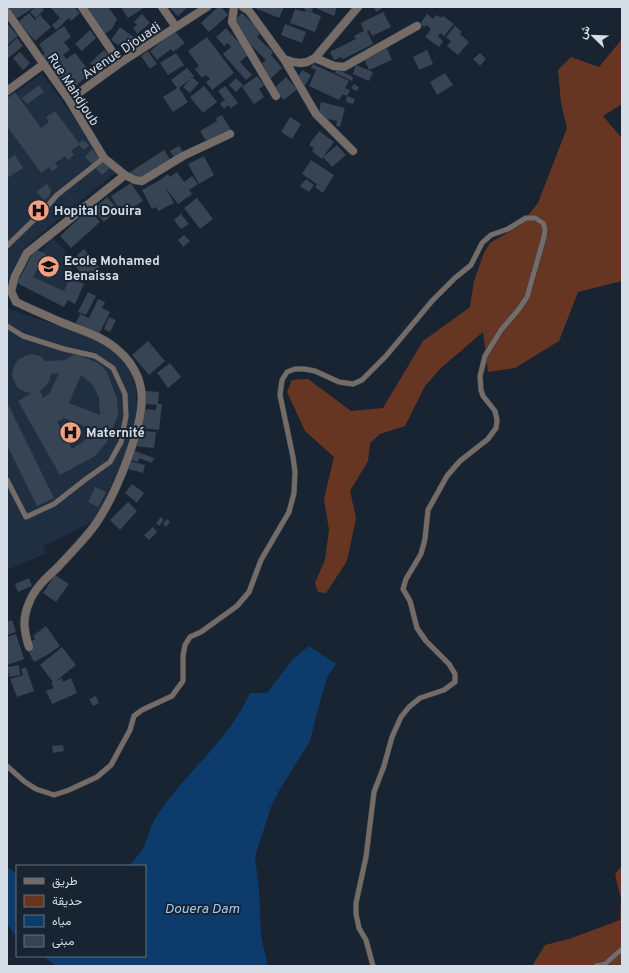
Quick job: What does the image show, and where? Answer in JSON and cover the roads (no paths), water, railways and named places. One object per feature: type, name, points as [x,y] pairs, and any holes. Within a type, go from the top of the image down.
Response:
[{"type":"street","points":[[82,7],[120,63]]},
{"type":"street","points":[[162,7],[176,26]]},
{"type":"street","name":"Avenue Djouadi","points":[[69,100],[120,63],[207,7]]},
{"type":"street","points":[[234,7],[232,22],[276,96]]},
{"type":"street","points":[[243,7],[249,11],[284,59],[316,114],[353,151]]},
{"type":"street","points":[[284,59],[301,63],[315,58],[358,7]]},
{"type":"street","name":"Rue Mahdjoub","points":[[7,12],[69,100],[104,158],[125,175]]},
{"type":"street","points":[[315,58],[334,66],[344,67],[417,26]]},
{"type":"street","points":[[7,91],[44,64]]},
{"type":"street","points":[[29,647],[24,633],[25,616],[29,602],[38,587],[95,525],[107,505],[122,471],[135,434],[141,413],[142,389],[134,368],[122,353],[108,342],[16,302],[11,291],[15,276],[27,253],[125,175],[135,180],[142,181],[184,156],[230,134]]},
{"type":"lane","points":[[7,246],[43,211],[57,195],[104,158]]},
{"type":"lane","points":[[7,766],[25,782],[36,789],[54,795],[97,777],[111,765],[130,730],[134,716],[142,710],[172,696],[182,681],[183,656],[185,645],[190,637],[201,632],[236,606],[249,592],[261,560],[289,512],[294,493],[295,472],[287,424],[280,395],[282,380],[287,372],[304,369],[315,371],[339,382],[353,384],[362,380],[386,356],[432,301],[455,278],[471,265],[482,243],[491,235],[508,229],[526,218],[535,218],[543,223],[545,229],[527,297],[501,330],[485,356],[480,376],[483,396],[495,411],[497,420],[496,428],[488,439],[453,468],[439,489],[428,510],[425,539],[421,554],[406,579],[403,589],[410,601],[417,628],[426,642],[449,664],[456,674],[455,682],[444,690],[420,698],[409,707],[401,717],[392,737],[384,766],[374,792],[366,857],[356,903],[356,914],[359,928],[366,940],[373,966]]},
{"type":"lane","points":[[7,326],[23,336],[64,349],[95,356],[113,368],[125,394],[126,416],[121,442],[110,462],[54,504],[26,517],[7,480]]},
{"type":"lane","points":[[596,966],[605,964],[622,949]]},
{"type":"water","name":"Douera Dam","points":[[309,646],[336,664],[327,677],[310,741],[280,789],[271,807],[255,857],[259,889],[261,936],[268,966],[56,966],[44,957],[146,957],[146,865],[130,865],[142,850],[153,823],[166,803],[230,727],[250,693],[267,693],[293,659]]},
{"type":"water","points":[[7,867],[16,873],[16,936],[7,924]]},
{"type":"place","name":"Hopital Douira","points":[[39,210]]},
{"type":"place","name":"Ecole Mohamed Benaissa","points":[[48,267]]},
{"type":"place","name":"Maternité","points":[[70,432]]}]
